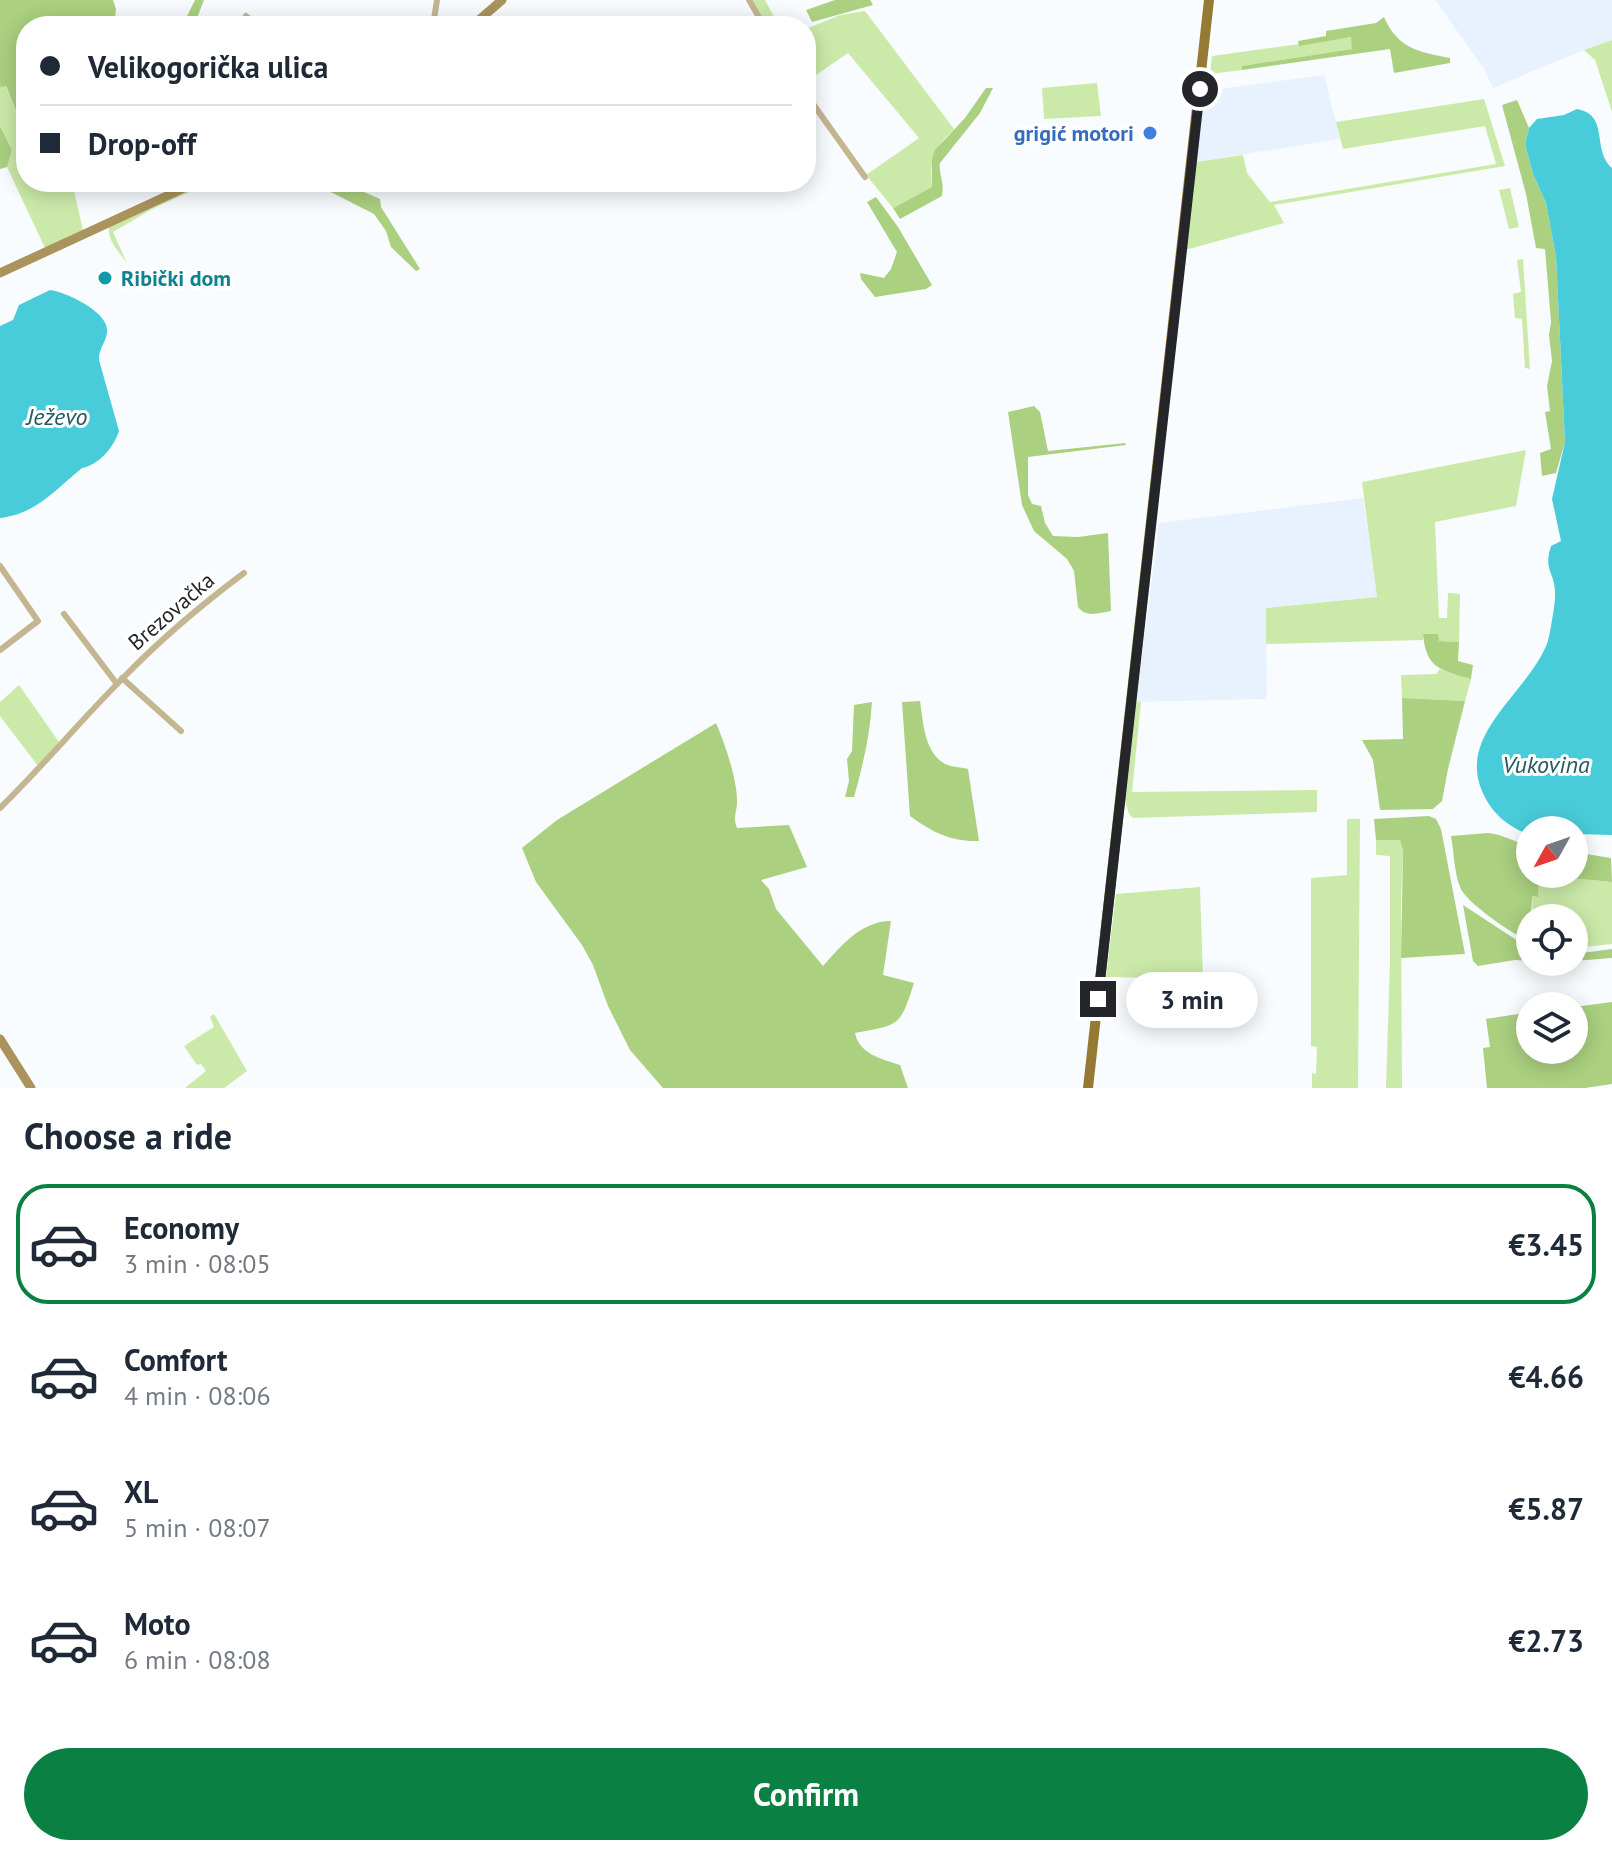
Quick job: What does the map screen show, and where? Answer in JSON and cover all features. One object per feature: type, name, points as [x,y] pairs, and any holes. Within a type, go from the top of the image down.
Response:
[{"type":"main road","points":[[484,16],[502,0]]},
{"type":"main road","points":[[1088,1088],[1209,0]]},
{"type":"main road","points":[[0,273],[175,192]]},
{"type":"main road","points":[[0,1039],[31,1088]]},
{"type":"street","points":[[816,108],[865,177]]},
{"type":"street","points":[[0,566],[38,621],[0,650]]},
{"type":"street","name":"Brezovačka","points":[[0,808],[120,681],[177,628],[244,573]]},
{"type":"street","name":"Brezovačka","points":[[64,614],[120,681],[181,731]]},
{"type":"shaded area","points":[[1435,0],[1612,0],[1612,40],[1493,88],[1484,69]]},
{"type":"shaded area","points":[[1324,75],[1340,139],[1196,162],[1205,91]]},
{"type":"shaded area","points":[[1363,498],[1378,597],[1266,608],[1267,699],[1136,702],[1159,523]]},
{"type":"green space","points":[[0,0],[113,0],[115,16],[16,16],[16,111],[6,86],[0,87]]},
{"type":"green space","points":[[195,0],[204,0],[198,16],[187,16]]},
{"type":"green space","points":[[752,0],[765,0],[774,16],[761,16]]},
{"type":"green space","points":[[835,0],[870,0],[873,5],[816,21],[816,16],[809,16],[806,10]]},
{"type":"green space","points":[[865,11],[954,129],[934,155],[932,187],[893,208],[866,175],[919,138],[848,53],[816,75],[816,25],[840,15]]},
{"type":"green space","points":[[1384,17],[1403,42],[1419,51],[1450,58],[1450,63],[1394,73],[1390,49],[1242,70],[1242,66],[1352,49],[1351,37],[1299,46],[1298,41],[1326,36],[1326,31],[1376,23]]},
{"type":"green space","points":[[1351,37],[1353,49],[1210,74],[1212,56]]},
{"type":"green space","points":[[1612,40],[1612,112],[1595,60],[1584,50]]},
{"type":"green space","points":[[1097,83],[1101,116],[1044,119],[1042,88]]},
{"type":"green space","points":[[5,85],[16,112],[16,186],[7,167],[12,150],[0,126],[0,87]]},
{"type":"green space","points":[[986,88],[993,88],[980,113],[940,163],[942,196],[900,219],[893,208],[932,187],[935,150],[965,118]]},
{"type":"green space","points":[[1484,99],[1505,166],[1274,205],[1284,223],[1185,250],[1196,162],[1243,155],[1247,173],[1270,202],[1496,164],[1485,126],[1343,149],[1336,122]]},
{"type":"green space","points":[[1517,100],[1529,128],[1525,144],[1533,174],[1546,203],[1556,257],[1565,442],[1556,473],[1542,476],[1540,453],[1551,449],[1545,412],[1550,411],[1547,386],[1552,361],[1551,322],[1545,249],[1536,248],[1526,194],[1502,105]]},
{"type":"green space","points":[[0,126],[12,150],[7,167],[0,169]]},
{"type":"green space","points":[[1510,188],[1519,227],[1509,229],[1499,190]]},
{"type":"green space","points":[[19,192],[74,192],[83,230],[45,248]]},
{"type":"green space","points":[[183,192],[190,192],[113,232],[127,263],[112,242],[109,227]]},
{"type":"green space","points":[[331,192],[364,192],[380,199],[381,207],[420,269],[416,271],[391,247],[386,231],[374,214]]},
{"type":"green space","points":[[876,197],[898,227],[932,285],[926,289],[875,297],[861,279],[860,273],[884,278],[897,252],[867,202]]},
{"type":"green space","points":[[1523,259],[1530,369],[1525,368],[1522,319],[1515,318],[1513,294],[1521,292],[1517,260]]},
{"type":"green space","points":[[1034,406],[1040,412],[1048,451],[1126,445],[1028,457],[1028,495],[1032,504],[1041,506],[1045,523],[1053,536],[1108,533],[1111,611],[1089,614],[1078,607],[1074,571],[1067,559],[1034,531],[1022,505],[1008,412]]},
{"type":"green space","points":[[1526,450],[1516,506],[1435,522],[1439,618],[1447,618],[1448,593],[1460,594],[1459,642],[1438,641],[1423,635],[1423,640],[1266,644],[1266,608],[1377,597],[1362,482]]},
{"type":"green space","points":[[1423,634],[1438,634],[1439,641],[1459,642],[1458,661],[1473,665],[1471,679],[1437,666],[1428,655]]},
{"type":"green space","points":[[1439,669],[1471,679],[1465,701],[1402,698],[1401,675],[1437,674]]},
{"type":"green space","points":[[19,685],[59,742],[38,766],[0,716],[0,702]]},
{"type":"green space","points":[[1402,698],[1465,701],[1442,801],[1433,809],[1380,810],[1373,760],[1362,740],[1403,739]]},
{"type":"green space","points":[[920,701],[931,750],[942,762],[968,769],[979,841],[942,835],[910,816],[902,702]]},
{"type":"green space","points":[[872,702],[866,750],[854,797],[845,797],[849,781],[847,759],[852,751],[854,705]]},
{"type":"green space","points":[[1136,702],[1141,702],[1132,792],[1317,790],[1317,812],[1133,818],[1125,801]]},
{"type":"green space","points":[[716,723],[735,785],[737,828],[789,825],[807,867],[761,880],[769,889],[776,909],[823,966],[861,930],[891,921],[883,975],[914,983],[896,1022],[855,1033],[866,1051],[900,1065],[908,1088],[663,1088],[630,1050],[582,945],[536,882],[522,848],[557,820]]},
{"type":"green space","points":[[1429,816],[1436,819],[1441,829],[1465,954],[1401,958],[1403,851],[1400,840],[1376,840],[1374,819]]},
{"type":"green space","points":[[1347,819],[1360,819],[1358,1088],[1312,1088],[1317,1047],[1311,1046],[1311,878],[1347,875]]},
{"type":"green space","points":[[1488,833],[1516,841],[1516,888],[1538,888],[1538,897],[1532,896],[1532,904],[1516,904],[1516,934],[1464,894],[1455,868],[1451,836]]},
{"type":"green space","points":[[1376,840],[1400,840],[1403,851],[1402,1088],[1386,1088],[1390,856],[1376,855]]},
{"type":"green space","points":[[1588,854],[1611,858],[1612,882],[1588,880]]},
{"type":"green space","points":[[1588,880],[1612,882],[1612,944],[1588,947],[1588,904],[1532,904],[1532,896],[1537,897],[1538,888],[1588,888]]},
{"type":"green space","points":[[1200,887],[1203,979],[1106,977],[1116,894]]},
{"type":"green space","points":[[1463,905],[1516,940],[1516,960],[1478,966],[1473,961]]},
{"type":"green space","points":[[1612,949],[1612,958],[1588,960],[1588,952]]},
{"type":"green space","points":[[1612,1002],[1612,1084],[1585,1088],[1487,1088],[1483,1048],[1490,1047],[1486,1019],[1516,1014],[1516,1064],[1588,1064],[1588,1005]]},
{"type":"green space","points":[[214,1014],[247,1071],[224,1088],[185,1088],[206,1071],[201,1064],[197,1065],[184,1046],[214,1027],[210,1017]]},
{"type":"water","name":"Vukovina","points":[[1577,109],[1593,118],[1602,152],[1612,168],[1612,835],[1588,834],[1588,816],[1516,816],[1514,828],[1496,813],[1486,799],[1477,770],[1479,750],[1487,731],[1539,660],[1548,641],[1553,617],[1555,593],[1549,555],[1551,546],[1561,541],[1552,499],[1565,442],[1556,257],[1546,203],[1533,174],[1525,144],[1529,128],[1537,119],[1564,115]]},
{"type":"water","name":"Ježevo","points":[[50,290],[66,294],[93,309],[105,322],[107,333],[99,360],[119,431],[110,449],[100,459],[82,468],[35,506],[0,518],[0,326],[13,320],[19,305]]},
{"type":"place","name":"grigić motori","points":[[1150,133]]},
{"type":"place","name":"Ribički dom","points":[[105,278]]},
{"type":"route","points":[[1098,999],[1200,89]]}]
